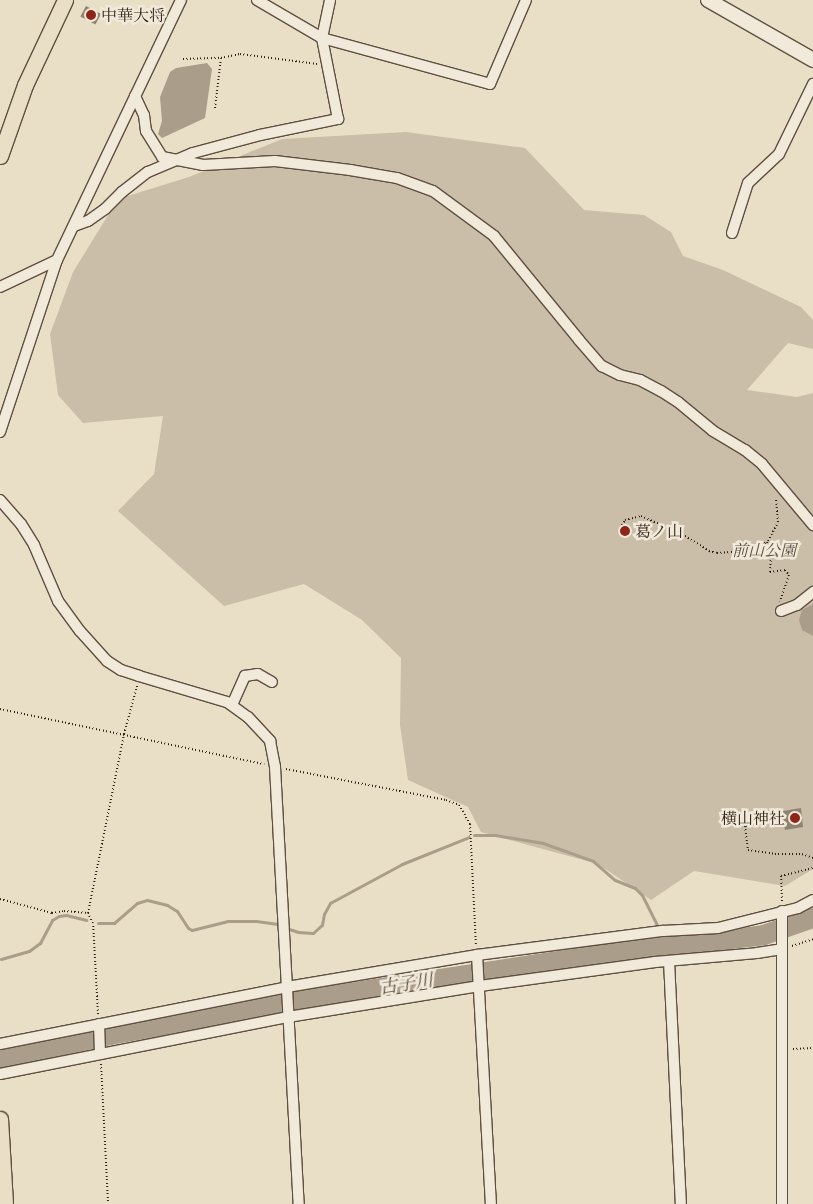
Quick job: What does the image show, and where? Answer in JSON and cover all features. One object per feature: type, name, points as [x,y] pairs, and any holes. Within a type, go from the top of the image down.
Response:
[{"type":"main road","points":[[0,156],[25,85],[65,0]]},
{"type":"main road","points":[[0,1119],[6,1204]]},
{"type":"street","points":[[0,432],[57,260],[181,0]]},
{"type":"street","points":[[257,0],[322,38],[490,84],[526,0]]},
{"type":"street","points":[[74,226],[88,221],[105,209],[122,192],[148,172],[193,153],[260,135],[338,119],[322,38],[330,0]]},
{"type":"street","points":[[708,0],[813,60]]},
{"type":"street","points":[[732,233],[748,183],[779,154],[813,84]]},
{"type":"street","points":[[135,96],[144,115],[146,131],[162,158],[202,165],[275,161],[397,178],[433,191],[494,236],[602,366],[620,375],[640,380],[661,391],[678,402],[713,431],[745,450],[762,464],[813,525]]},
{"type":"street","points":[[0,287],[57,260]]},
{"type":"street","points":[[0,500],[21,524],[34,545],[58,600],[80,631],[107,660],[121,670],[227,702],[248,717],[270,741],[275,767],[299,1204]]},
{"type":"street","points":[[781,611],[796,605],[813,592]]},
{"type":"street","points":[[232,705],[245,676],[258,674],[272,682]]},
{"type":"street","points":[[0,1044],[99,1024],[477,955],[660,931],[718,928],[798,908],[813,900]]},
{"type":"street","points":[[782,911],[782,1204]]},
{"type":"street","points":[[0,1074],[288,1017],[480,986],[669,961],[757,953],[782,947]]},
{"type":"street","points":[[477,955],[491,1204]]},
{"type":"street","points":[[669,961],[681,1204]]},
{"type":"street","points":[[99,1024],[100,1054]]},
{"type":"path","points":[[183,60],[221,58],[240,54],[327,65]]},
{"type":"path","points":[[216,108],[221,58]]},
{"type":"path","points":[[620,528],[625,520],[641,516],[682,534],[709,551],[718,553],[745,551],[767,542],[778,522],[775,495]]},
{"type":"path","points":[[767,542],[771,557],[770,572],[785,570],[788,575],[780,599],[781,611]]},
{"type":"path","points":[[99,1024],[93,923],[88,914],[124,734],[139,676]]},
{"type":"path","points":[[0,709],[275,767],[446,800],[459,805],[470,824],[477,955]]},
{"type":"path","points":[[778,820],[745,826],[748,850],[775,854],[802,854],[813,858]]},
{"type":"path","points":[[782,911],[781,876],[813,868]]},
{"type":"path","points":[[0,899],[52,914],[64,911],[88,914]]},
{"type":"path","points":[[782,947],[813,939]]},
{"type":"path","points":[[782,1049],[813,1048]]},
{"type":"path","points":[[100,1054],[108,1204]]},
{"type":"green space","name":"前山公園","points":[[406,132],[525,148],[584,210],[644,215],[671,232],[683,256],[723,270],[801,307],[813,320],[813,349],[788,343],[747,390],[797,397],[813,393],[813,869],[785,886],[694,871],[651,900],[598,864],[481,832],[468,807],[408,780],[400,725],[401,658],[362,620],[304,584],[224,606],[118,511],[154,474],[163,416],[83,423],[58,395],[50,334],[73,272],[118,199],[189,177],[282,139]]},
{"type":"shaded area","points":[[207,63],[212,69],[205,118],[162,138],[158,134],[162,121],[160,97],[170,72],[176,68]]},
{"type":"shaded area","points":[[813,604],[813,636],[802,630],[799,620],[802,610]]},
{"type":"building","name":"中華大将","points":[[86,6],[101,14],[95,25],[80,17]]},
{"type":"building","name":"横山神社","points":[[801,808],[803,827],[785,830],[780,816],[784,816],[783,811]]},
{"type":"waterway","points":[[474,835],[495,835],[543,843],[593,861],[615,880],[635,888],[642,895],[668,947]]},
{"type":"waterway","points":[[289,929],[313,933],[322,925],[324,914],[330,903],[402,864],[469,837]]},
{"type":"waterway","points":[[98,923],[114,923],[137,903],[147,900],[167,905],[177,911],[188,928],[192,930],[228,921],[256,921],[278,924]]},
{"type":"waterway","points":[[1,959],[29,951],[40,943],[52,920],[59,916],[66,915],[86,920]]},
{"type":"waterway","name":"古子川","points":[[0,1059],[110,1035],[316,998],[589,956],[764,935],[813,918]]},
{"type":"place","name":"中華大将","points":[[91,15]]},
{"type":"place","name":"葛ノ山","points":[[625,531]]},
{"type":"place","name":"横山神社","points":[[795,818]]}]
